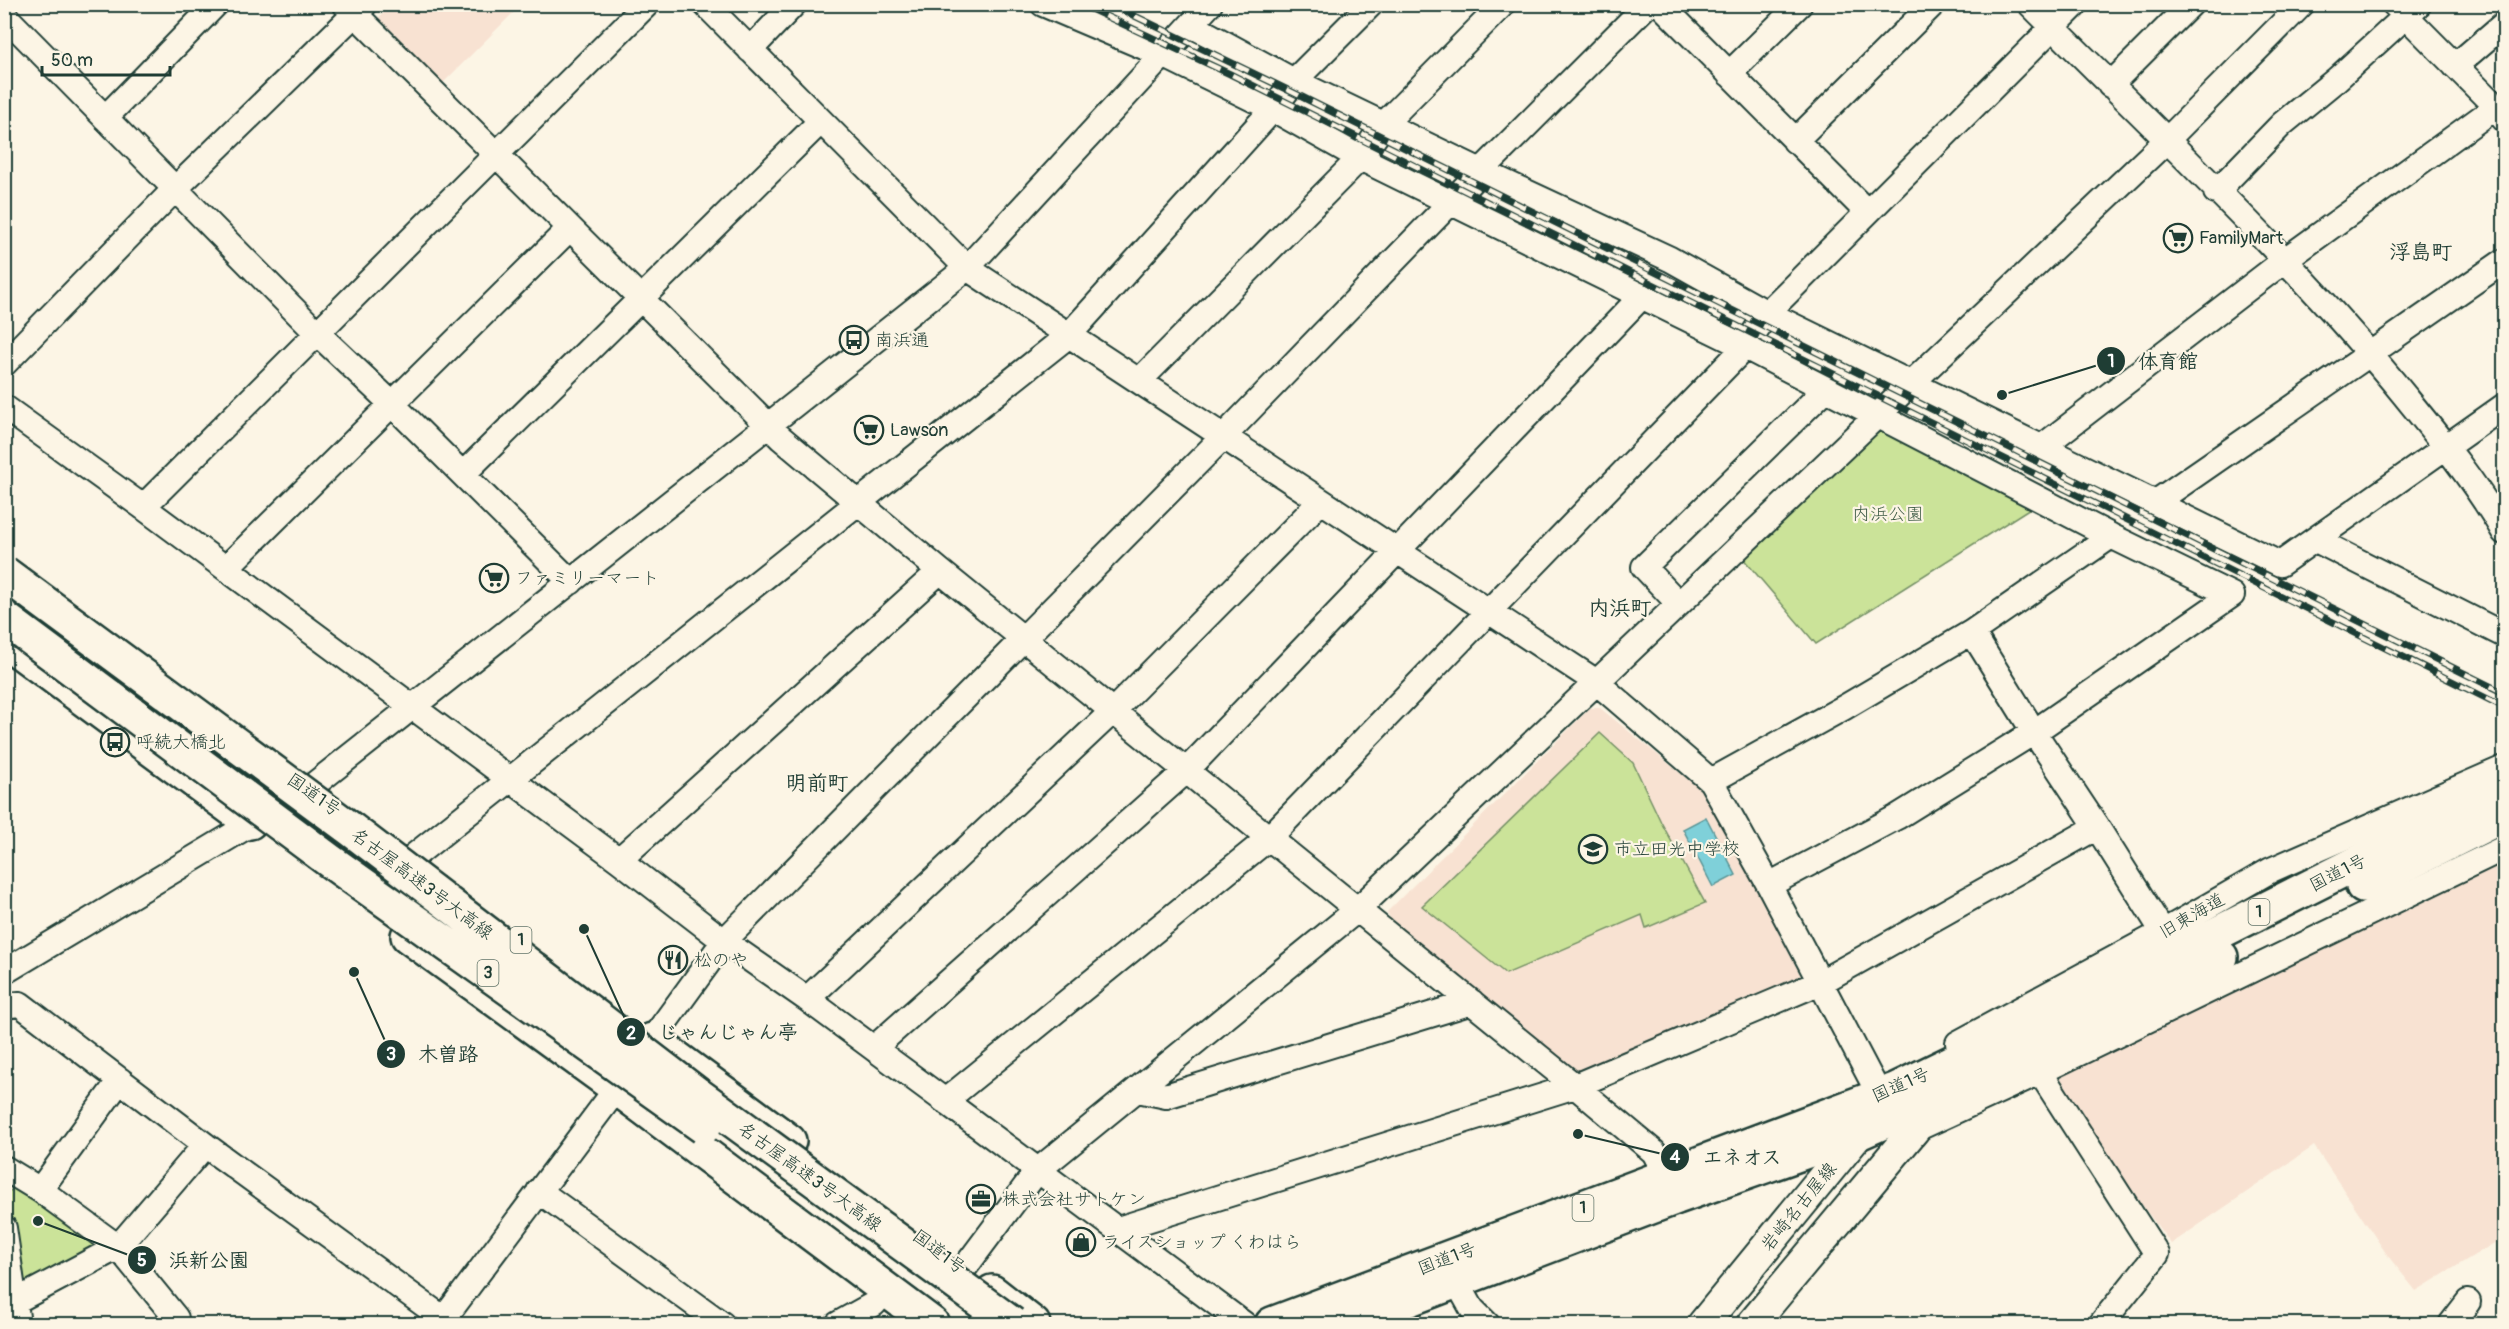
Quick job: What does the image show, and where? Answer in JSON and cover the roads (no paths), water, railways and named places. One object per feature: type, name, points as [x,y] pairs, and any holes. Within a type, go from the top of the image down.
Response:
[{"type":"highway","name":"国道1号","points":[[4,561],[306,791],[513,934],[1033,1324]]},
{"type":"highway","name":"名古屋高速3号大高線","points":[[4,573],[352,830],[697,1094],[1011,1324]]},
{"type":"highway","points":[[4,597],[339,848],[448,925],[513,934]]},
{"type":"highway","name":"名古屋高速3号大高線","points":[[4,618],[330,861],[678,1108],[975,1324]]},
{"type":"highway","points":[[4,640],[617,1088],[932,1324]]},
{"type":"highway","name":"国道1号","points":[[1272,1324],[1887,1093],[2025,1053],[2210,937],[2505,789]]},
{"type":"highway","name":"国道1号","points":[[1344,1324],[1677,1197],[1861,1132],[1935,1099],[2505,815]]},
{"type":"main road","name":"岩崎名古屋線","points":[[1703,1324],[1861,1132],[1887,1093]]},
{"type":"main road","points":[[1752,1324],[1914,1130],[1935,1099]]},
{"type":"street","points":[[105,118],[216,4]]},
{"type":"street","points":[[143,507],[646,4]]},
{"type":"street","points":[[705,4],[967,268],[1595,681],[1711,781],[1821,982],[1887,1093]]},
{"type":"street","points":[[750,50],[794,4]]},
{"type":"street","points":[[1043,4],[1163,55],[1273,109],[1360,158],[1745,347],[2111,536],[2232,595],[2034,732],[1897,817],[1769,885]]},
{"type":"street","points":[[4,972],[306,791],[967,268],[1210,4]]},
{"type":"street","points":[[409,860],[1069,335],[1273,109],[1294,81],[1371,4]]},
{"type":"street","points":[[1139,381],[1360,158],[1384,124],[1503,4]]},
{"type":"street","points":[[652,1040],[724,941],[1648,4]]},
{"type":"street","points":[[1660,4],[1867,212]]},
{"type":"street","points":[[1730,74],[1800,4]]},
{"type":"street","points":[[1795,141],[1933,4]]},
{"type":"street","points":[[2030,4],[2285,260],[2371,355],[2446,447],[2505,532]]},
{"type":"street","points":[[945,1101],[1269,838],[1745,347],[1767,313],[2076,4]]},
{"type":"street","points":[[2110,85],[2191,4]]},
{"type":"street","points":[[963,1270],[1037,1171],[1357,910],[1595,681],[2166,141],[2302,4]]},
{"type":"street","points":[[4,364],[355,8],[495,155],[768,426],[940,571],[1575,1086],[1654,1152],[1667,1176]]},
{"type":"street","points":[[2043,446],[2285,260],[2500,113],[2455,66],[2406,8],[2337,79],[2282,124],[2216,192]]},
{"type":"street","points":[[4,15],[316,333],[393,405],[570,582]]},
{"type":"street","points":[[2455,66],[2505,24]]},
{"type":"street","points":[[1191,25],[1294,81],[1670,259],[1767,313],[2043,446],[2280,564],[2505,406]]},
{"type":"street","points":[[463,474],[820,121]]},
{"type":"street","points":[[226,568],[569,229]]},
{"type":"street","points":[[2156,502],[2505,261]]},
{"type":"street","points":[[874,1048],[1186,771],[1642,296]]},
{"type":"street","points":[[1679,604],[1644,567],[1826,389]]},
{"type":"street","points":[[4,407],[226,568],[411,708],[620,860],[724,941],[874,1048],[1244,1324]]},
{"type":"street","points":[[807,999],[1113,711],[1321,501]]},
{"type":"street","points":[[1711,781],[1845,707],[1972,632],[2111,536]]},
{"type":"street","points":[[2316,540],[2505,635]]},
{"type":"street","points":[[620,860],[940,571]]},
{"type":"street","points":[[1972,632],[2163,932]]},
{"type":"street","name":"旧東海道","points":[[1887,1093],[1915,1068],[2271,870],[2504,768]]},
{"type":"street","points":[[1118,1229],[1575,1086],[1821,982],[2097,826]]},
{"type":"street","points":[[1914,1130],[2025,1053],[2505,848]]},
{"type":"street","points":[[1138,1090],[1166,1096],[1472,1002]]},
{"type":"street","points":[[4,1008],[21,1004],[442,1322],[617,1088]]},
{"type":"street","points":[[2025,1053],[2157,1254],[2101,1324]]},
{"type":"street","points":[[40,1190],[120,1080]]},
{"type":"street","points":[[4,1228],[16,1313],[118,1247],[205,1145]]},
{"type":"street","points":[[4,1168],[40,1190],[118,1247],[176,1318],[175,1324]]},
{"type":"street","points":[[539,1191],[720,1324]]},
{"type":"street","points":[[1456,1282],[1472,1310],[1487,1324]]},
{"type":"street","points":[[838,1324],[874,1304],[886,1290]]},
{"type":"street","points":[[2451,1324],[2468,1302]]},
{"type":"water","points":[[1706,817],[1736,875],[1713,887],[1683,829]]},
{"type":"railway","points":[[1080,4],[1230,74],[2504,707]]},
{"type":"railway","points":[[1110,4],[2504,693]]},
{"type":"place","name":"FamilyMart","points":[[2178,238]]},
{"type":"place","name":"南浜通","points":[[854,340]]},
{"type":"place","name":"体育館","points":[[2002,395]]},
{"type":"place","name":"Lawson","points":[[869,430]]},
{"type":"place","name":"ファミリーマート","points":[[494,578]]},
{"type":"place","name":"呼続大橋北","points":[[115,742]]},
{"type":"place","name":"市立田光中学校","points":[[1593,849]]},
{"type":"place","name":"じゃんじゃん亭","points":[[584,929]]},
{"type":"place","name":"松のや","points":[[673,960]]},
{"type":"place","name":"木曽路","points":[[354,972]]},
{"type":"place","name":"エネオス","points":[[1578,1134]]},
{"type":"place","name":"株式会社サトケン","points":[[981,1199]]},
{"type":"place","name":"浜新公園","points":[[38,1221]]},
{"type":"place","name":"ライスショップ くわはら","points":[[1081,1242]]},
{"type":"district","name":"浮島町","points":[[2421,252]]},
{"type":"district","name":"内浜町","points":[[1620,608]]},
{"type":"district","name":"明前町","points":[[817,783]]},
{"type":"park label","name":"内浜公園","points":[[1888,514]]}]
